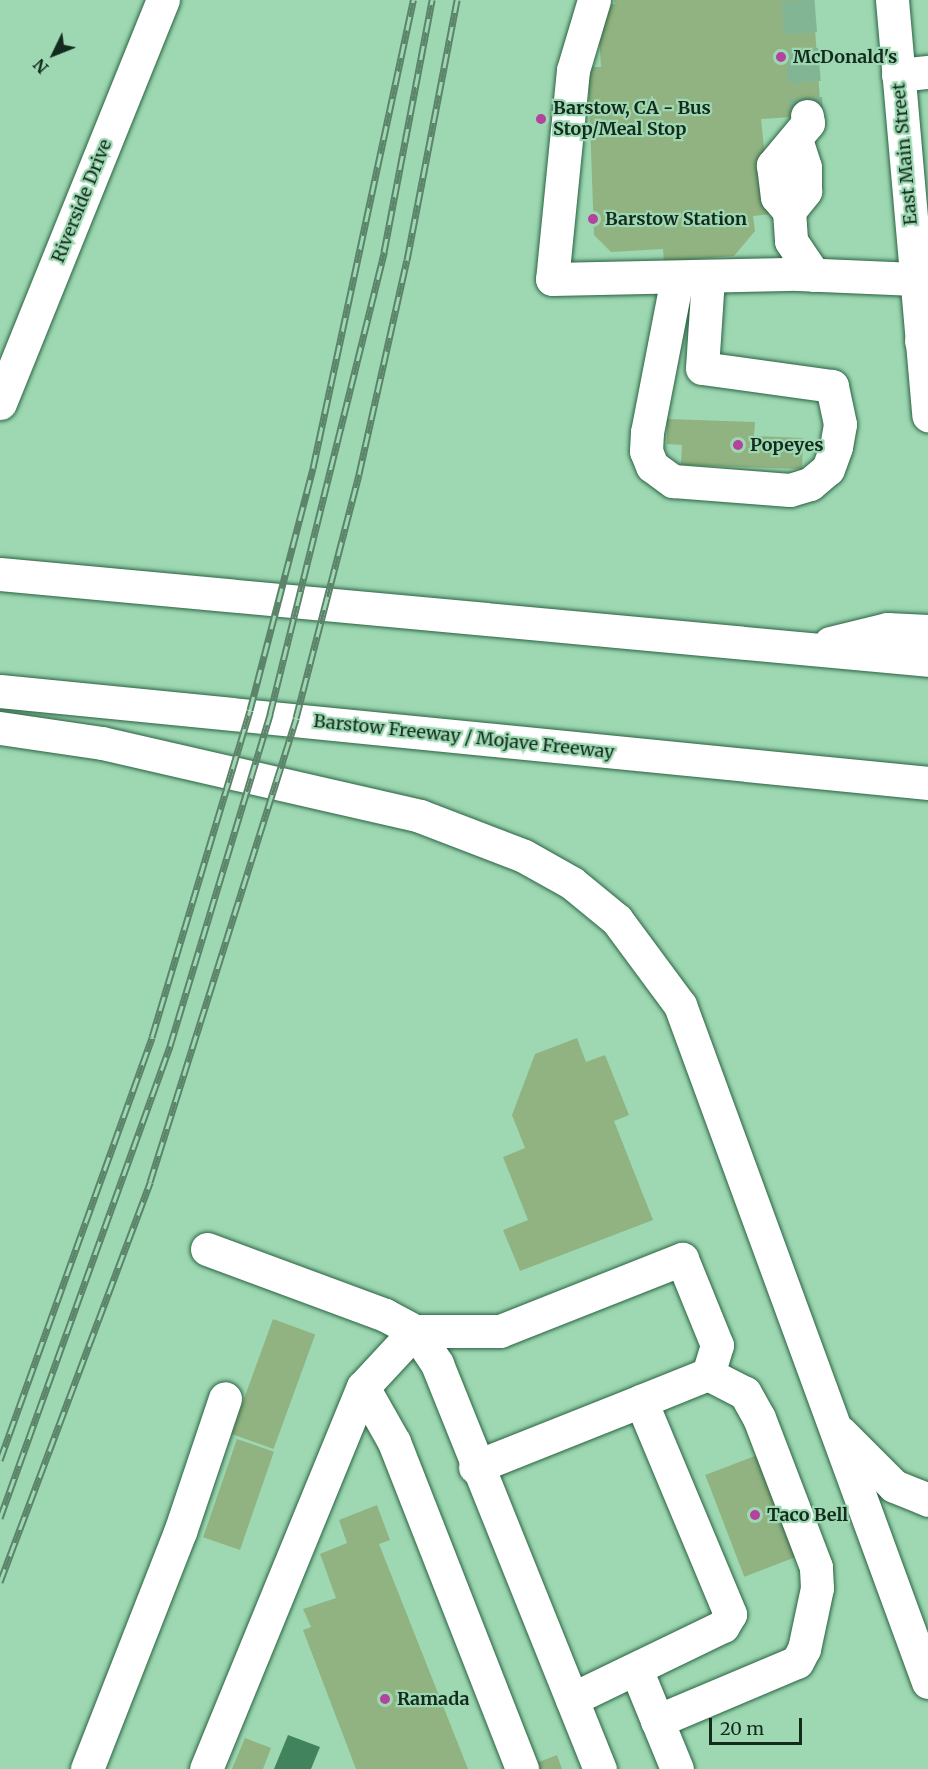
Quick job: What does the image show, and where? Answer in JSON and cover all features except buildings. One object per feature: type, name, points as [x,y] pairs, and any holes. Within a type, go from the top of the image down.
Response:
[{"type":"main road","name":"Riverside Drive","points":[[0,402],[163,0]]},
{"type":"main road","points":[[594,0],[573,70],[552,279],[814,275],[915,279]]},
{"type":"main road","name":"East Main Street","points":[[892,0],[913,73],[920,244],[915,279],[926,341],[928,416]]},
{"type":"main road","points":[[801,127],[773,165],[777,197],[789,211],[791,241],[814,275]]},
{"type":"main road","points":[[693,278],[702,368],[832,386],[840,424],[836,447],[828,469],[810,484],[771,489],[662,477],[646,451],[647,432],[693,278]]},
{"type":"main road","points":[[0,574],[928,660]]},
{"type":"main road","points":[[805,649],[887,629],[928,631]]},
{"type":"main road","name":"Barstow Freeway / Mojave Freeway","points":[[0,692],[928,783]]},
{"type":"main road","points":[[0,728],[102,743],[420,816],[524,856],[572,883],[617,920],[680,1005],[830,1422],[928,1682]]},
{"type":"main road","points":[[207,1249],[385,1315],[415,1331],[500,1331],[682,1259],[717,1345],[708,1374]]},
{"type":"main road","points":[[206,1769],[363,1387],[415,1331]]},
{"type":"main road","points":[[415,1331],[437,1364],[475,1467],[600,1769]]},
{"type":"main road","points":[[475,1467],[708,1374],[745,1393],[759,1418],[816,1567],[817,1588],[797,1662],[657,1721]]},
{"type":"main road","points":[[363,1387],[394,1442],[522,1769]]},
{"type":"main road","points":[[87,1769],[180,1532],[225,1398]]},
{"type":"main road","points":[[572,1699],[723,1626],[730,1614],[641,1401]]},
{"type":"main road","points":[[830,1422],[894,1486],[928,1500]]},
{"type":"main road","points":[[636,1669],[676,1769]]},
{"type":"shaded area","points":[[288,1735],[320,1747],[311,1769],[274,1769]]},
{"type":"tunnel","points":[[798,0],[807,116]]},
{"type":"railway","points":[[0,1460],[152,1037],[250,710],[313,468],[413,0]]},
{"type":"railway","points":[[0,1518],[170,1046],[270,714],[384,252],[432,0]]},
{"type":"railway","points":[[0,1582],[150,1182],[296,718],[359,474],[407,260],[457,0]]},
{"type":"place","name":"McDonald's","points":[[781,57]]},
{"type":"place","name":"Barstow, CA - Bus Stop/Meal Stop","points":[[541,119]]},
{"type":"place","name":"Barstow Station","points":[[593,219]]},
{"type":"place","name":"Popeyes","points":[[738,445]]},
{"type":"place","name":"Taco Bell","points":[[755,1515]]},
{"type":"place","name":"Ramada","points":[[385,1699]]}]
